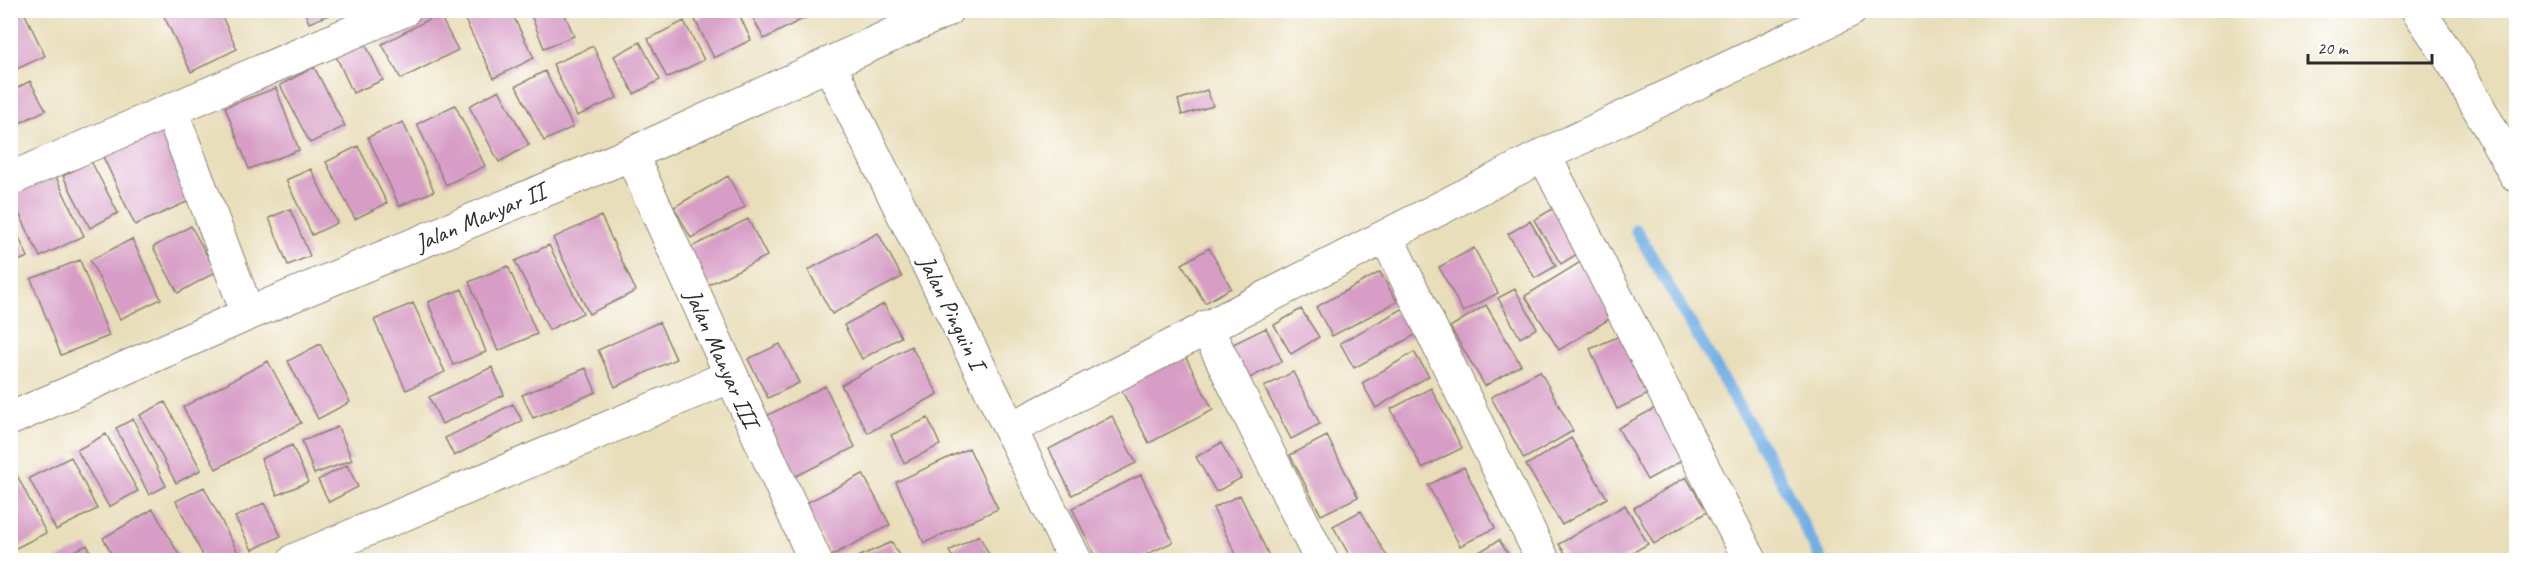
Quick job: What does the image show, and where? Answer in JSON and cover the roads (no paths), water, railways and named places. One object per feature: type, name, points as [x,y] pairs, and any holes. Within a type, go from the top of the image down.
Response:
[{"type":"street","points":[[10,179],[404,10]]},
{"type":"street","name":"Jalan Manyar II","points":[[10,419],[248,314],[631,154],[947,10]]},
{"type":"street","points":[[1010,429],[1544,155],[1851,10]]},
{"type":"street","points":[[2418,10],[2456,67],[2517,175]]},
{"type":"street","name":"Jalan Pinguin I","points":[[829,64],[1074,561]]},
{"type":"street","points":[[171,110],[248,314]]},
{"type":"street","name":"Jalan Manyar III","points":[[631,154],[815,561]]},
{"type":"street","points":[[1544,155],[1750,561]]},
{"type":"street","points":[[1386,236],[1543,561]]},
{"type":"street","points":[[1206,327],[1321,561]]},
{"type":"street","points":[[295,561],[730,376]]},
{"type":"waterway","points":[[1636,230],[1777,472],[1821,560]]}]
